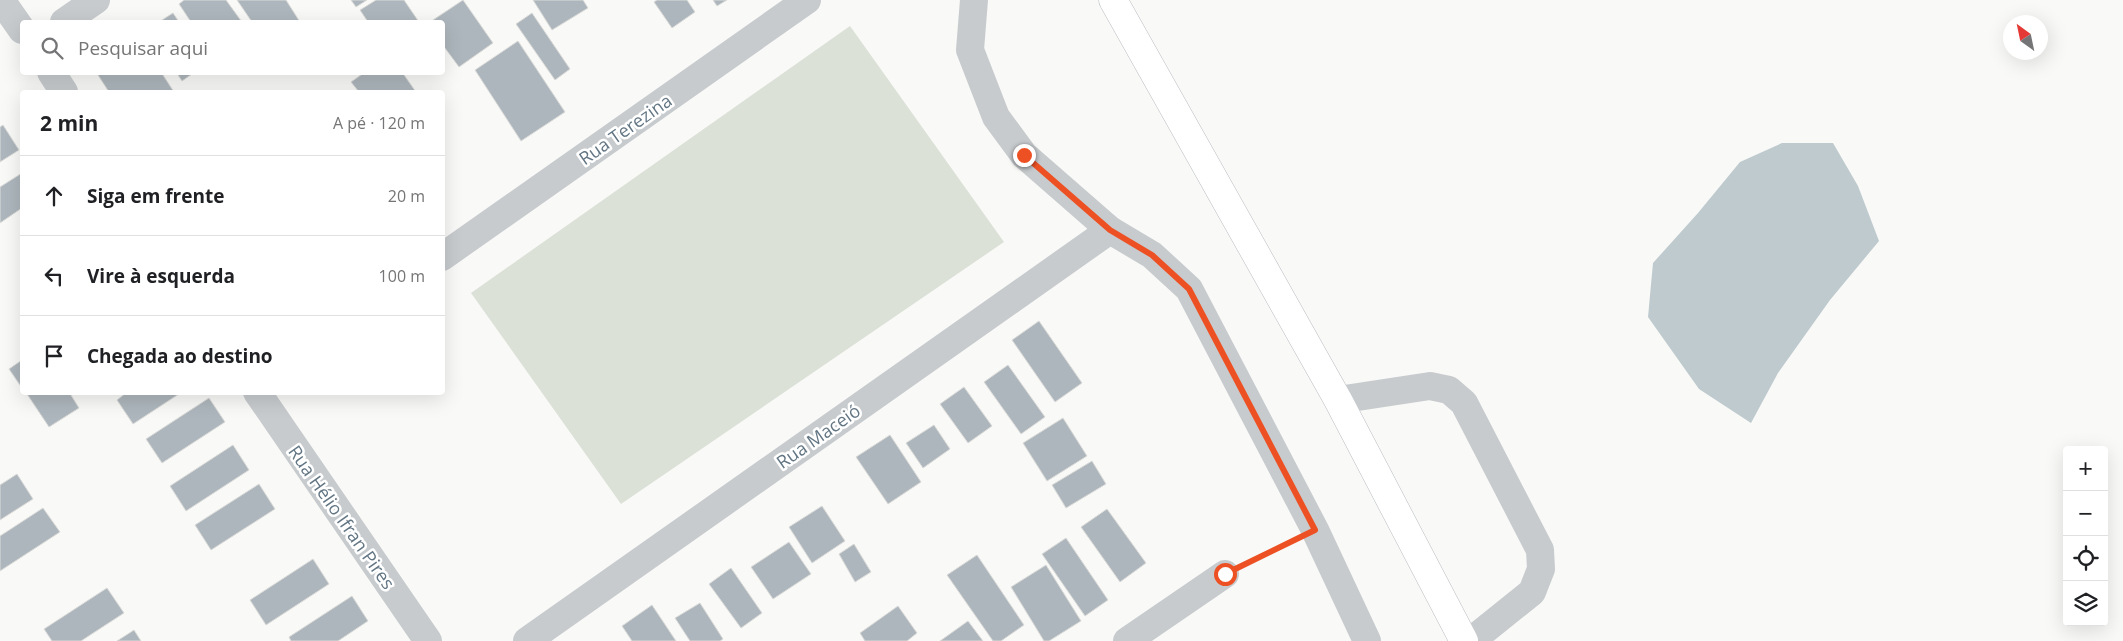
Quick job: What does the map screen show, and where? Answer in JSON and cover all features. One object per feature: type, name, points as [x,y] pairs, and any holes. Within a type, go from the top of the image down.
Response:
[{"type":"main road","points":[[1113,0],[1338,400],[1464,641]]},
{"type":"street","points":[[0,0],[20,27]]},
{"type":"street","points":[[67,20],[96,0]]},
{"type":"street","name":"Rua Terezina","points":[[445,255],[806,0]]},
{"type":"street","points":[[974,0],[970,50],[996,117],[1024,155],[1110,230],[1152,255],[1189,289],[1315,530],[1367,641]]},
{"type":"street","points":[[53,75],[63,90]]},
{"type":"street","name":"Rua Maceió","points":[[527,641],[1110,230]]},
{"type":"street","points":[[1338,400],[1430,386],[1449,390],[1464,403],[1540,550],[1542,569],[1532,592],[1471,641]]},
{"type":"street","name":"Rua Hélio Ifran Pires","points":[[258,395],[428,641]]},
{"type":"street","points":[[1127,641],[1225,574]]},
{"type":"path","points":[[1225,574],[1315,530]]},
{"type":"shaded area","points":[[850,26],[1004,242],[621,504],[471,293]]},
{"type":"shaded area","points":[[1782,143],[1833,143],[1858,186],[1879,241],[1830,300],[1778,373],[1751,423],[1699,389],[1648,317],[1653,263],[1740,162]]},
{"type":"building","points":[[184,0],[226,0],[241,20],[190,20],[179,4]]},
{"type":"building","points":[[237,0],[286,0],[299,20],[251,20]]},
{"type":"building","points":[[351,0],[367,0],[356,7]]},
{"type":"building","points":[[376,0],[404,0],[418,20],[367,20],[360,10]]},
{"type":"building","points":[[463,0],[493,43],[459,67],[445,48],[445,20],[433,20]]},
{"type":"building","points":[[533,0],[583,0],[588,8],[552,30]]},
{"type":"building","points":[[657,0],[687,0],[695,12],[672,28],[654,2]]},
{"type":"building","points":[[713,0],[727,0],[717,6]]},
{"type":"building","points":[[173,13],[178,20],[162,20]]},
{"type":"building","points":[[532,13],[570,69],[555,80],[516,24]]},
{"type":"building","points":[[518,41],[565,112],[521,141],[475,70]]},
{"type":"building","points":[[98,75],[163,75],[173,90],[108,90]]},
{"type":"building","points":[[178,75],[191,75],[182,81]]},
{"type":"building","points":[[361,75],[404,75],[415,90],[357,90],[351,82]]},
{"type":"building","points":[[3,125],[19,150],[0,162],[0,127]]},
{"type":"building","points":[[20,174],[20,209],[0,223],[0,187]]},
{"type":"building","points":[[1039,321],[1082,383],[1055,402],[1012,340]]},
{"type":"building","points":[[20,361],[20,385],[9,369]]},
{"type":"building","points":[[1008,365],[1045,417],[1021,434],[984,382]]},
{"type":"building","points":[[964,387],[992,426],[968,443],[940,404]]},
{"type":"building","points":[[28,395],[71,395],[79,408],[49,427]]},
{"type":"building","points":[[123,395],[177,395],[133,424],[117,400]]},
{"type":"building","points":[[209,398],[225,422],[162,463],[146,439]]},
{"type":"building","points":[[1063,418],[1087,456],[1047,481],[1023,443]]},
{"type":"building","points":[[934,425],[950,449],[923,468],[906,443]]},
{"type":"building","points":[[890,435],[921,482],[888,504],[856,457]]},
{"type":"building","points":[[233,445],[249,470],[186,511],[170,486]]},
{"type":"building","points":[[1092,461],[1106,484],[1066,508],[1052,485]]},
{"type":"building","points":[[17,474],[33,499],[0,520],[0,485]]},
{"type":"building","points":[[259,484],[275,509],[211,550],[195,525]]},
{"type":"building","points":[[822,506],[845,541],[812,563],[789,527]]},
{"type":"building","points":[[43,508],[60,532],[0,571],[0,536]]},
{"type":"building","points":[[1107,509],[1146,563],[1120,582],[1081,527]]},
{"type":"building","points":[[1066,538],[1108,600],[1085,616],[1042,554]]},
{"type":"building","points":[[789,542],[811,574],[773,599],[751,567]]},
{"type":"building","points":[[854,544],[871,572],[855,582],[839,554]]},
{"type":"building","points":[[977,555],[1024,625],[1001,641],[993,641],[947,575]]},
{"type":"building","points":[[313,559],[329,584],[266,625],[250,600]]},
{"type":"building","points":[[1046,565],[1081,621],[1049,641],[1044,641],[1011,587]]},
{"type":"building","points":[[731,568],[762,613],[741,628],[709,584]]},
{"type":"building","points":[[107,588],[124,613],[81,641],[52,641],[44,629]]},
{"type":"building","points":[[352,596],[368,621],[338,641],[291,641],[289,637]]},
{"type":"building","points":[[700,603],[723,639],[720,641],[690,641],[675,618]]},
{"type":"building","points":[[652,605],[676,641],[632,641],[622,626]]},
{"type":"building","points":[[898,606],[917,633],[907,641],[865,641],[860,633]]},
{"type":"building","points":[[968,621],[983,641],[940,641]]},
{"type":"building","points":[[134,630],[141,641],[117,641]]},
{"type":"route","points":[[1024,155],[1110,230],[1152,255],[1189,289],[1315,530],[1225,574]]}]
